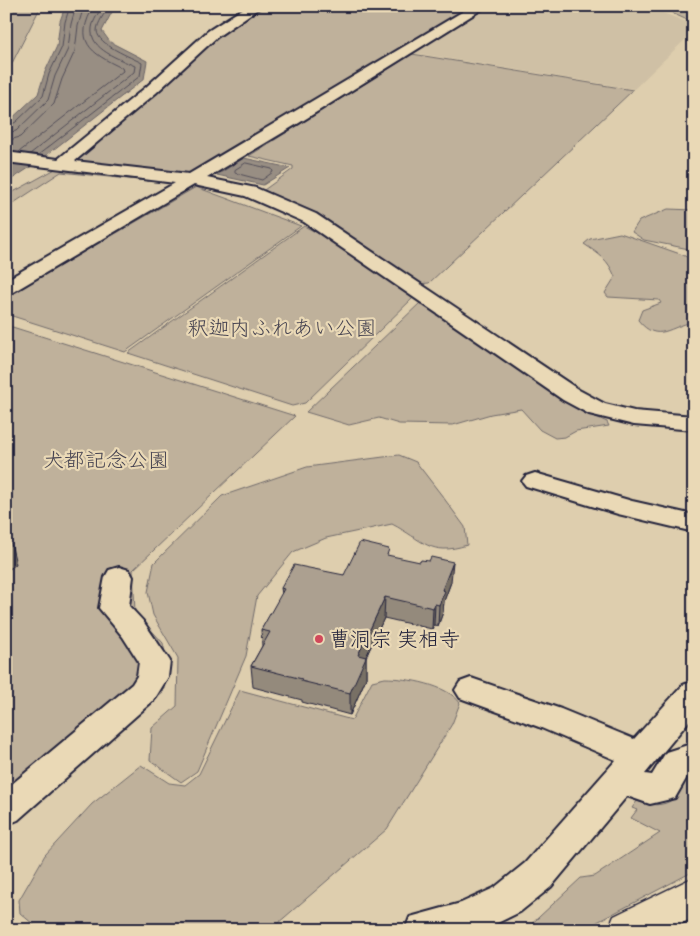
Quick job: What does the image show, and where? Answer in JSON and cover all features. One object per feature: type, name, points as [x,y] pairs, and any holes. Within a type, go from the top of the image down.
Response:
[{"type":"highway","points":[[629,930],[694,896]]},
{"type":"street","points":[[62,164],[150,90],[209,35],[235,17],[256,6]]},
{"type":"street","points":[[6,288],[193,180],[481,6]]},
{"type":"street","points":[[6,157],[193,180],[250,192],[310,218],[571,395],[597,409],[634,418],[694,423]]},
{"type":"street","points":[[535,481],[627,508],[694,524]]},
{"type":"street","points":[[6,810],[143,692],[152,677],[155,661],[133,628],[114,608],[120,577]]},
{"type":"street","points":[[471,690],[550,718],[630,768],[650,790],[663,788],[678,762],[694,756]]},
{"type":"street","points":[[424,930],[466,919],[507,900],[538,875],[694,694]]},
{"type":"shaded area","points":[[438,6],[665,6],[661,10],[663,13],[694,25],[694,31],[634,89],[413,53],[478,12]]},
{"type":"green space","points":[[6,6],[41,6],[6,75]]},
{"type":"green space","points":[[264,6],[432,6],[464,11],[189,175],[69,161],[227,26]]},
{"type":"green space","points":[[673,6],[694,6],[694,23],[674,14],[670,8]]},
{"type":"green space","points":[[412,54],[633,90],[429,283],[417,284],[321,217],[264,190],[293,169],[293,166],[249,156]]},
{"type":"green space","points":[[59,167],[173,181],[167,183],[61,172],[6,208],[6,196]]},
{"type":"green space","points":[[196,187],[301,226],[125,352],[6,314],[6,297]]},
{"type":"green space","points":[[668,209],[694,210],[694,250],[644,240],[632,232],[639,221]]},
{"type":"green space","name":"釈迦内ふれあい公園","points":[[304,226],[350,250],[415,296],[305,403],[292,406],[128,353]]},
{"type":"green space","points":[[620,233],[683,255],[694,261],[694,322],[665,332],[652,331],[638,320],[642,310],[661,303],[659,300],[608,297],[605,293],[615,277],[603,258],[584,244],[590,239]]},
{"type":"green space","points":[[422,301],[583,411],[607,422],[609,426],[576,431],[565,437],[555,438],[540,430],[521,409],[491,414],[453,425],[399,424],[379,418],[349,425],[306,412]]},
{"type":"green space","name":"犬都記念公園","points":[[6,325],[295,416],[133,570],[135,612],[163,643],[169,671],[163,692],[64,767],[6,819]]},
{"type":"green space","points":[[399,455],[416,462],[443,497],[465,527],[467,545],[444,549],[435,548],[392,524],[326,538],[293,552],[257,596],[246,656],[197,771],[181,782],[150,760],[152,728],[177,706],[178,658],[153,615],[148,592],[154,563],[222,496],[307,467]]},
{"type":"green space","points":[[385,678],[404,679],[437,687],[454,697],[460,703],[452,724],[387,829],[270,930],[40,930],[20,913],[19,900],[45,855],[92,804],[141,765],[169,783],[185,785],[199,774],[240,690],[352,720],[372,681]]},
{"type":"green space","points":[[694,768],[694,871],[582,930],[525,930],[581,878],[595,876],[660,833],[631,818],[637,810],[632,808],[637,801],[657,805],[672,800],[682,788],[688,769]]},
{"type":"water","points":[[118,6],[114,8],[102,31],[110,42],[147,61],[144,79],[35,164],[6,183],[6,124],[38,94],[45,72],[57,46],[60,21],[65,7]]},
{"type":"water","points":[[244,158],[290,168],[263,185],[217,175]]},
{"type":"building","name":"曹洞宗 実相寺","points":[[360,542],[389,549],[387,555],[420,562],[421,560],[429,561],[431,557],[453,562],[442,590],[445,591],[439,605],[435,604],[433,608],[385,597],[358,655],[366,657],[350,693],[251,666],[270,632],[261,630],[284,589],[281,588],[294,565],[344,575]]},
{"type":"place","name":"曹洞宗 実相寺","points":[[319,639]]}]
